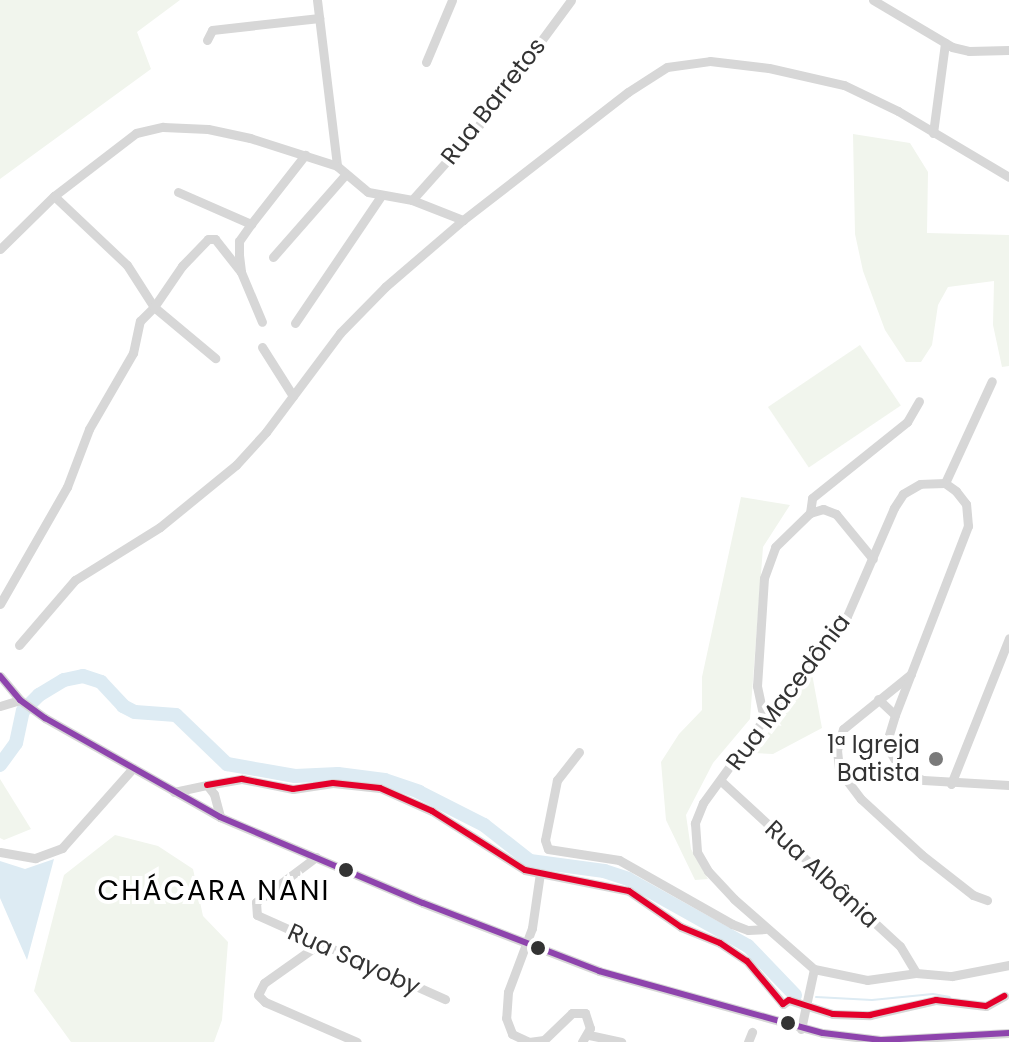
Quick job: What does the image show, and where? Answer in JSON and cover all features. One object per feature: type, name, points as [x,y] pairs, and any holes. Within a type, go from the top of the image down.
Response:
[{"type":"street","points":[[317,0],[337,166]]},
{"type":"street","points":[[426,62],[452,0]]},
{"type":"street","name":"Rua Barretos","points":[[412,200],[479,125],[571,0]]},
{"type":"street","points":[[873,0],[945,43],[969,51],[1009,50]]},
{"type":"street","points":[[207,40],[212,30],[319,18]]},
{"type":"street","points":[[933,133],[945,43]]},
{"type":"street","points":[[19,645],[75,580],[160,527],[236,465],[365,306],[463,220],[647,77],[688,62],[748,65],[844,85],[1009,177]]},
{"type":"street","points":[[0,249],[54,196],[128,136],[163,127],[208,129],[305,155],[337,166],[345,175],[381,196],[412,200],[463,220]]},
{"type":"street","points":[[241,272],[239,241],[305,155]]},
{"type":"street","points":[[273,257],[345,175]]},
{"type":"street","points":[[178,192],[251,224]]},
{"type":"street","points":[[54,196],[127,265],[154,307],[215,358]]},
{"type":"street","points":[[295,323],[381,196]]},
{"type":"street","points":[[0,604],[67,487],[89,429],[133,353],[140,321],[154,307],[182,266],[208,239],[215,239],[241,272],[262,322]]},
{"type":"street","points":[[262,347],[293,396]]},
{"type":"street","points":[[992,381],[945,483],[966,504],[968,526],[895,715],[889,750],[901,770],[923,780],[1009,785]]},
{"type":"street","points":[[810,513],[812,498],[907,422],[919,401]]},
{"type":"street","name":"Rua Macedônia","points":[[945,483],[920,484],[903,494],[847,616],[764,719],[698,813],[697,852],[717,882],[765,929],[814,969],[867,980],[916,973],[952,976],[1009,965]]},
{"type":"street","points":[[764,719],[757,686],[766,566],[775,547],[810,513],[823,509],[836,514],[873,559]]},
{"type":"street","points":[[951,784],[1009,638]]},
{"type":"street","points":[[911,674],[843,729],[837,750],[839,770],[861,799],[922,855],[973,895],[987,900]]},
{"type":"street","points":[[0,676],[24,702],[45,718],[220,817],[528,945],[624,979],[801,1029],[872,1039],[973,1038],[1009,1033]]},
{"type":"street","points":[[878,699],[895,715]]},
{"type":"street","points":[[0,706],[24,702]]},
{"type":"street","points":[[579,752],[566,763],[557,780],[545,840],[548,849],[619,860],[723,920],[748,930],[765,929]]},
{"type":"street","points":[[0,852],[35,858],[62,848],[133,768]]},
{"type":"street","points":[[174,792],[242,779],[293,789],[333,783],[380,788],[432,811],[525,870],[579,878],[629,891],[681,927],[720,943],[747,961],[783,1004],[789,1000],[833,1014],[883,1014],[936,1000],[986,1006],[1004,996]]},
{"type":"street","name":"Rua Albânia","points":[[721,781],[900,946],[916,973]]},
{"type":"street","points":[[207,785],[214,794],[220,817]]},
{"type":"street","name":"Rua Sayoby","points":[[316,857],[256,902],[254,908],[262,918],[445,999]]},
{"type":"street","points":[[540,873],[528,945],[504,1007],[512,1034],[529,1042],[544,1040],[580,1011],[588,1015],[585,1038],[621,1042]]},
{"type":"street","points":[[319,944],[264,983],[258,995],[265,1002],[339,1039],[357,1042]]},
{"type":"street","points":[[801,1029],[814,969]]},
{"type":"shaded area","points":[[0,0],[180,0],[137,32],[151,69],[0,179]]},
{"type":"shaded area","points":[[853,134],[910,143],[928,172],[927,233],[1009,235],[1009,366],[1002,367],[993,325],[994,281],[948,287],[938,305],[932,345],[921,362],[906,362],[885,330],[863,271],[855,234]]},
{"type":"shaded area","points":[[860,345],[901,406],[809,468],[768,407]]},
{"type":"shaded area","points":[[741,497],[790,505],[763,547],[750,719],[713,763],[686,815],[691,849],[708,879],[695,880],[666,820],[661,762],[679,734],[702,710],[702,677]]},
{"type":"shaded area","points":[[812,674],[822,728],[773,754],[753,753]]},
{"type":"shaded area","points":[[0,779],[31,829],[4,840],[0,838]]},
{"type":"shaded area","points":[[115,835],[158,846],[193,869],[203,916],[228,942],[222,1020],[214,1042],[71,1042],[34,991],[64,875]]},
{"type":"shaded area","points":[[54,859],[27,960],[0,898],[0,861],[25,869]]},
{"type":"waterway","points":[[0,765],[16,743],[23,711],[39,695],[64,680],[83,676],[101,682],[123,706],[135,712],[176,715],[227,764],[295,776],[338,774],[385,780],[419,792],[484,825],[530,861],[604,871],[628,879],[748,946],[795,995]]},
{"type":"waterway","points":[[816,997],[872,1000],[933,994],[950,997]]},
{"type":"transit line","points":[[0,676],[20,700],[45,718],[220,817],[423,903],[599,971],[823,1033],[881,1040],[1009,1033]]},
{"type":"transit line","points":[[207,785],[242,779],[293,789],[333,783],[380,788],[432,811],[525,870],[629,891],[681,927],[720,943],[747,961],[783,1004],[789,1000],[833,1014],[870,1015],[936,1000],[986,1006],[1004,996]]},
{"type":"place","name":"1ª Igreja Batista","points":[[936,759]]},
{"type":"district","name":"CHÁCARA NANI","points":[[214,891]]}]
